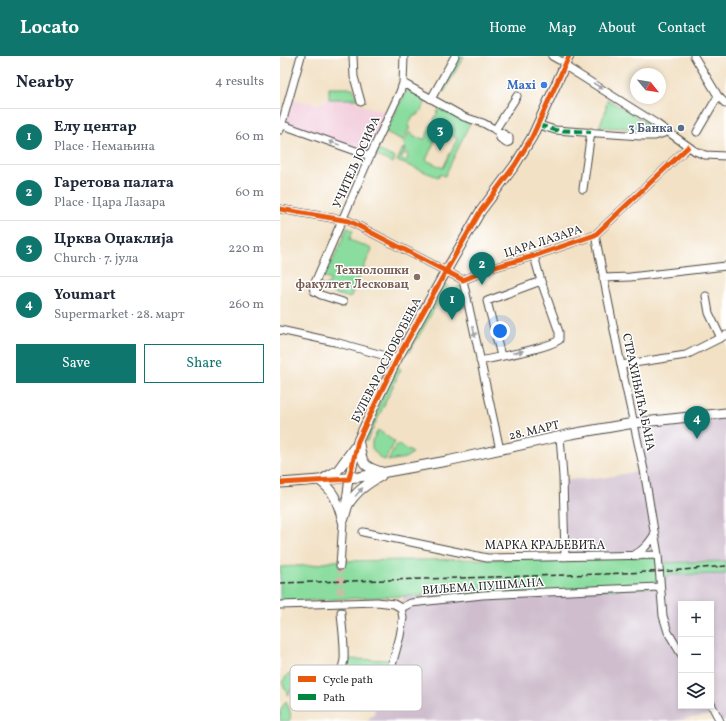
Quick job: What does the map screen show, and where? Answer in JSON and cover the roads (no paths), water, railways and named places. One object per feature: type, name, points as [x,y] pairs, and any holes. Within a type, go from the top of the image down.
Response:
[{"type":"main road","name":"БУЛЕВАР ОСЛОБОЂЕЊА","points":[[349,479],[358,442],[398,358],[480,212],[520,158],[539,125],[562,63],[569,56]]},
{"type":"main road","name":"28. МАРТ","points":[[280,483],[349,479],[500,450],[560,436],[634,423],[726,413]]},
{"type":"main road","points":[[358,442],[364,464],[370,469],[386,473]]},
{"type":"main road","points":[[343,521],[334,495],[331,490],[320,480],[338,470],[358,442]]},
{"type":"main road","points":[[343,521],[348,505],[361,490],[367,484],[386,473]]},
{"type":"street","points":[[300,56],[280,126],[370,156]]},
{"type":"street","points":[[353,56],[354,77],[360,102]]},
{"type":"street","name":"УЧИТЕЉ ЈОСИФА","points":[[343,302],[317,293],[314,291],[313,287],[370,156],[400,92],[404,56]]},
{"type":"street","points":[[431,99],[455,56]]},
{"type":"street","points":[[552,56],[625,103],[688,147],[705,155],[726,156]]},
{"type":"street","points":[[694,56],[718,96],[726,104]]},
{"type":"street","points":[[402,83],[464,117],[483,123],[497,132],[517,96]]},
{"type":"street","points":[[697,132],[718,96]]},
{"type":"street","points":[[539,125],[555,130],[641,136],[655,136],[667,132]]},
{"type":"street","points":[[583,189],[590,132]]},
{"type":"street","name":"ЦАРА ЛАЗАРА","points":[[463,280],[495,267],[534,256],[595,234],[688,147]]},
{"type":"street","points":[[280,209],[343,219],[386,239],[463,280],[500,450]]},
{"type":"street","name":"СТРАХИЊИЋА БАНА","points":[[595,234],[644,470],[658,556],[662,616],[668,632],[678,649]]},
{"type":"street","points":[[480,361],[555,343],[559,340],[559,332],[534,256]]},
{"type":"street","points":[[604,278],[630,277],[726,266]]},
{"type":"street","points":[[501,356],[487,301],[541,280]]},
{"type":"street","points":[[621,365],[686,355],[723,336],[714,327],[709,313],[706,296]]},
{"type":"street","points":[[280,330],[398,358]]},
{"type":"street","points":[[560,436],[563,477],[565,557]]},
{"type":"street","name":"БУЛЕВАР ОСЛОБОЂЕЊА","points":[[340,566],[343,521],[349,479]]},
{"type":"street","name":"МАРКА КРАЉЕВИЋА","points":[[363,532],[487,558],[658,556]]},
{"type":"street","points":[[632,556],[640,552],[655,534]]},
{"type":"street","name":"ВИЉЕМА ПУШМАНА","points":[[401,608],[411,603],[482,595],[660,587]]},
{"type":"street","points":[[280,605],[388,603],[401,608],[403,612],[403,623],[393,665]]},
{"type":"street","points":[[341,612],[344,659],[343,665]]},
{"type":"street","points":[[714,709],[720,721]]},
{"type":"tunnel","points":[[340,566],[341,612]]},
{"type":"railway","points":[[280,583],[602,574],[670,571],[726,566]]},
{"type":"place","name":"Maxi","points":[[544,85]]},
{"type":"place","name":"3 Банка","points":[[681,128]]},
{"type":"place","name":"Црква Оџаклија","points":[[440,151]]},
{"type":"place","name":"Технолошки факултет Лесковац","points":[[417,277]]},
{"type":"place","name":"Гаретова палата","points":[[482,285]]},
{"type":"place","name":"Елу центар","points":[[452,320]]},
{"type":"place","name":"Youmart","points":[[697,439]]}]
